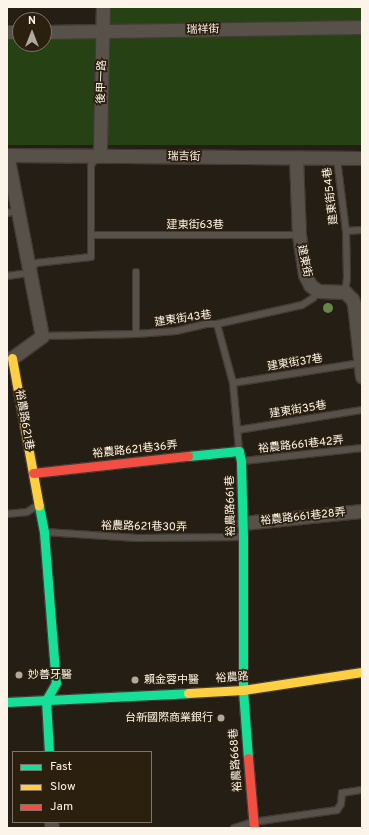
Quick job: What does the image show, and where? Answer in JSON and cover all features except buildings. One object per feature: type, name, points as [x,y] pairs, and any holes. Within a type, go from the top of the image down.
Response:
[{"type":"street","name":"後甲一路","points":[[98,156],[100,147],[103,7]]},
{"type":"street","name":"瑞祥街","points":[[52,32],[362,26]]},
{"type":"street","name":"瑞吉街","points":[[7,155],[337,159],[362,158]]},
{"type":"street","points":[[7,155],[12,212],[29,273],[42,336]]},
{"type":"street","name":"建東街","points":[[296,158],[299,235],[305,275],[310,285],[318,291],[345,292]]},
{"type":"street","points":[[345,292],[358,304],[362,377]]},
{"type":"street","name":"裕農路621巷","points":[[42,336],[10,358],[40,504],[44,532],[56,683],[46,700]]},
{"type":"street","name":"裕農路621巷36弄","points":[[33,473],[239,452]]},
{"type":"street","name":"裕農路661巷","points":[[239,452],[241,461],[244,537],[243,690]]},
{"type":"street","name":"裕農路661巷28弄","points":[[243,523],[362,511]]},
{"type":"street","name":"裕農路","points":[[7,702],[243,690],[362,672]]},
{"type":"street","name":"裕農路668巷","points":[[243,690],[254,825]]},
{"type":"street","points":[[46,700],[48,751]]},
{"type":"lane","points":[[7,276],[29,273],[36,264],[91,257],[91,165],[98,156]]},
{"type":"lane","name":"建東街54巷","points":[[337,159],[346,231],[347,278],[345,292]]},
{"type":"lane","name":"建東街54巷","points":[[346,231],[362,230]]},
{"type":"lane","name":"建東街63巷","points":[[91,234],[299,235]]},
{"type":"lane","points":[[136,272],[136,334]]},
{"type":"lane","name":"建東街43巷","points":[[42,336],[136,334],[176,331],[206,324],[217,324],[302,305],[313,298],[318,291]]},
{"type":"lane","name":"裕農路661巷","points":[[217,324],[233,382],[239,452]]},
{"type":"lane","name":"建東街37巷","points":[[233,382],[360,358]]},
{"type":"lane","name":"建東街35巷","points":[[238,430],[362,410]]},
{"type":"lane","name":"裕農路661巷42弄","points":[[241,461],[362,448]]},
{"type":"lane","points":[[7,514],[27,512],[40,504]]},
{"type":"lane","name":"裕農路621巷30弄","points":[[44,532],[137,538],[244,537]]},
{"type":"lane","points":[[234,828],[337,810],[341,804],[342,794],[362,790]]},
{"type":"green space","points":[[107,7],[362,7],[362,145],[7,145],[7,36],[12,36],[12,52],[52,52],[52,35],[106,34]]},
{"type":"traffic: fast","points":[[188,456],[239,451],[241,461],[243,537],[243,690],[248,758]]},
{"type":"traffic: fast","points":[[39,506],[44,532],[56,683],[46,700],[49,751]]},
{"type":"traffic: fast","points":[[7,702],[188,693]]},
{"type":"traffic: slow","points":[[12,358],[39,506]]},
{"type":"traffic: slow","points":[[188,693],[243,690],[362,672]]},
{"type":"traffic: jam","points":[[33,473],[188,456]]},
{"type":"traffic: jam","points":[[248,758],[254,828]]},
{"type":"place","name":"妙善牙醫","points":[[19,675]]},
{"type":"place","name":"賴金蓉中醫","points":[[135,680]]},
{"type":"place","name":"台新國際商業銀行","points":[[221,718]]}]
